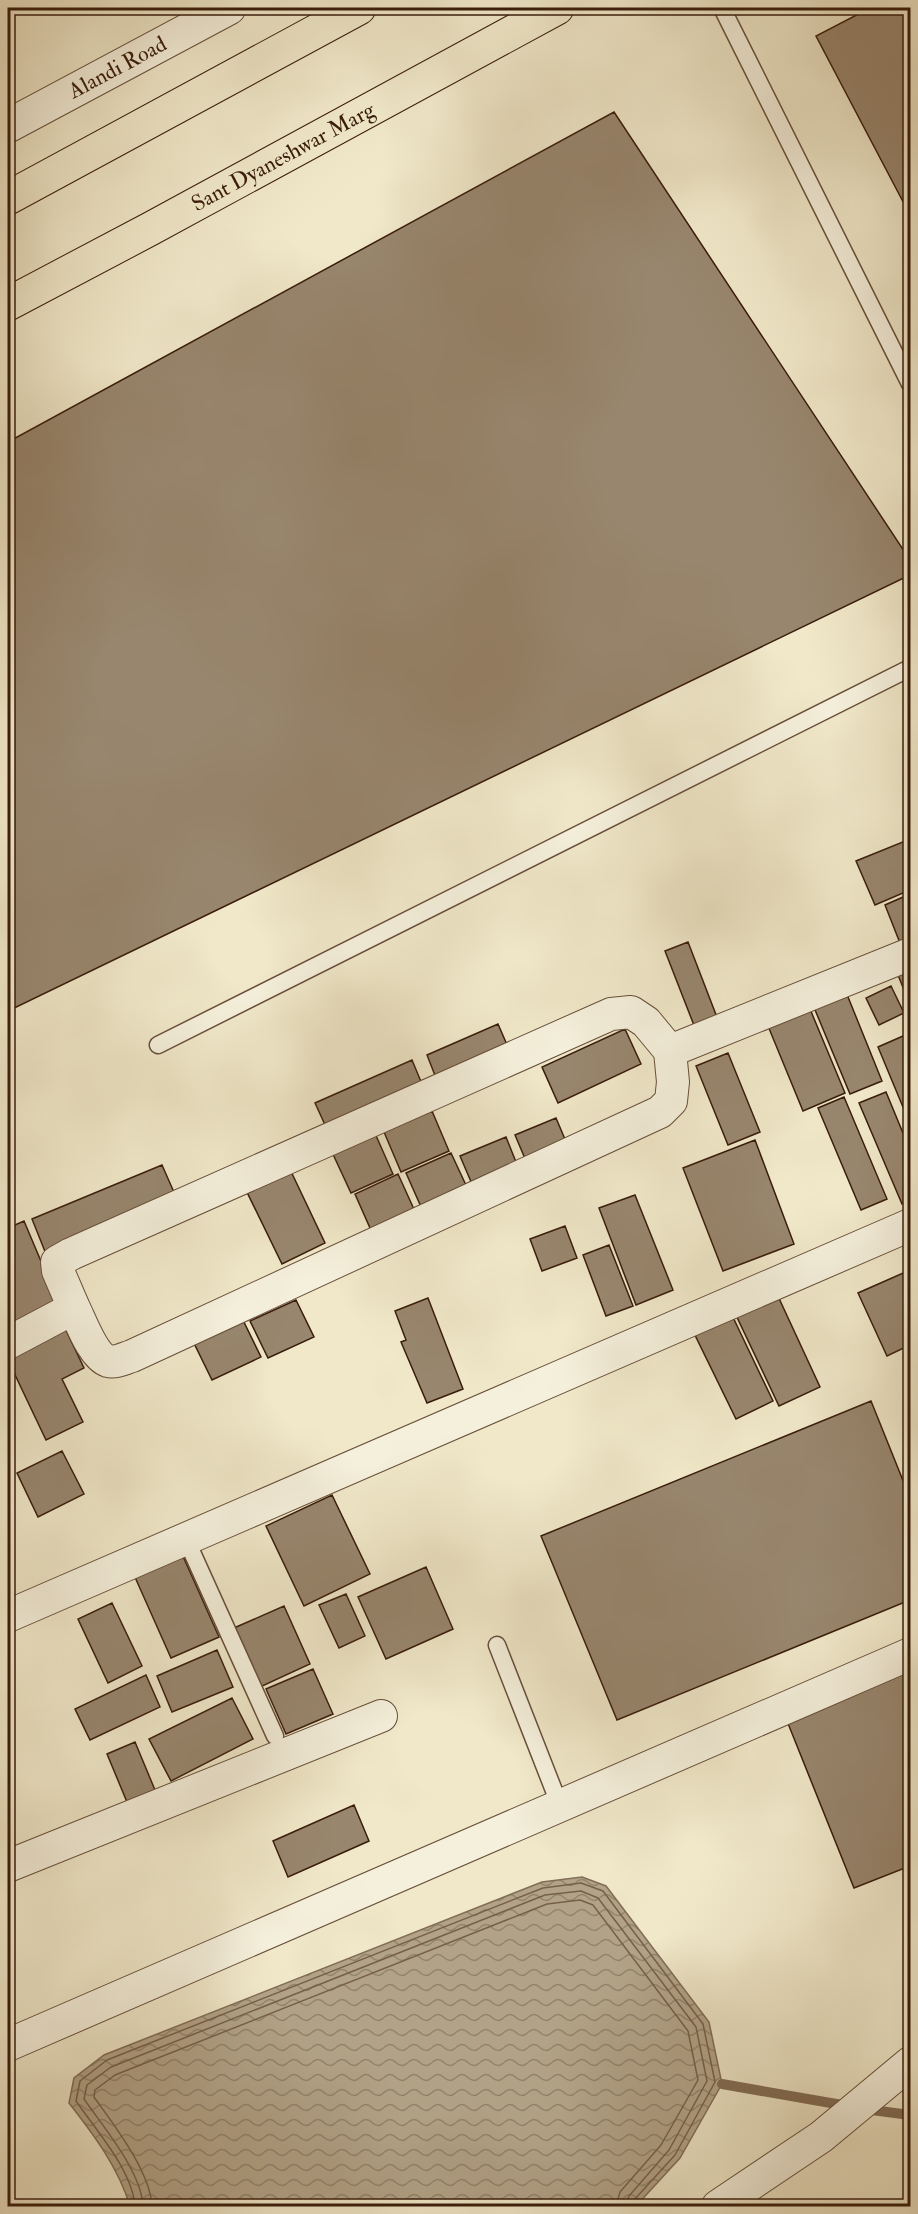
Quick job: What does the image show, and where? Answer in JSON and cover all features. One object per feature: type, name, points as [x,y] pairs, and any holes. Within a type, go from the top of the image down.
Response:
[{"type":"main road","points":[[8,198],[359,8]]},
{"type":"main road","name":"Sant Dyaneshwar Marg","points":[[8,304],[557,8]]},
{"type":"street","name":"Alandi Road","points":[[8,126],[229,8]]},
{"type":"street","points":[[670,1050],[910,954]]},
{"type":"street","points":[[631,1012],[646,1022],[670,1050],[673,1082],[671,1101],[660,1112],[132,1356],[108,1361],[97,1354],[74,1308],[58,1271],[57,1262],[71,1254],[611,1014],[631,1012]]},
{"type":"street","points":[[8,1616],[910,1225]]},
{"type":"street","points":[[8,1343],[74,1308]]},
{"type":"street","points":[[8,2045],[910,1654]]},
{"type":"street","points":[[8,1866],[381,1716]]},
{"type":"street","points":[[718,2206],[835,2125],[910,2063]]},
{"type":"lane","points":[[722,8],[910,384]]},
{"type":"lane","points":[[158,1046],[910,668]]},
{"type":"lane","points":[[186,1539],[275,1736]]},
{"type":"lane","points":[[496,1645],[560,1806]]},
{"type":"water","points":[[582,1877],[606,1886],[709,2022],[722,2084],[680,2158],[636,2206],[130,2206],[112,2165],[69,2103],[74,2078],[104,2055],[542,1882]]},
{"type":"building","points":[[870,8],[910,8],[910,215],[816,36]]},
{"type":"building","points":[[614,112],[910,560],[910,575],[8,1011],[8,442]]},
{"type":"building","points":[[910,839],[910,890],[875,905],[856,861]]},
{"type":"building","points":[[910,894],[910,939],[900,943],[885,905]]},
{"type":"building","points":[[688,942],[720,1025],[697,1033],[665,951]]},
{"type":"building","points":[[910,964],[910,1005],[896,970]]},
{"type":"building","points":[[891,986],[904,1013],[879,1025],[866,998]]},
{"type":"building","points":[[846,992],[882,1081],[850,1094],[813,1005]]},
{"type":"building","points":[[810,1009],[845,1093],[803,1111],[768,1026]]},
{"type":"building","points":[[498,1024],[508,1047],[436,1078],[427,1055]]},
{"type":"building","points":[[625,1029],[641,1064],[558,1103],[542,1067]]},
{"type":"building","points":[[910,1033],[910,1124],[878,1047]]},
{"type":"building","points":[[728,1053],[760,1132],[728,1145],[696,1066]]},
{"type":"building","points":[[412,1060],[422,1084],[326,1127],[315,1103]]},
{"type":"building","points":[[886,1092],[910,1150],[910,1200],[902,1204],[859,1103]]},
{"type":"building","points":[[844,1097],[887,1199],[861,1210],[818,1108]]},
{"type":"building","points":[[432,1111],[449,1151],[401,1172],[384,1132]]},
{"type":"building","points":[[556,1118],[570,1151],[529,1168],[515,1135]]},
{"type":"building","points":[[374,1131],[393,1174],[351,1193],[331,1150]]},
{"type":"building","points":[[506,1137],[520,1172],[475,1191],[460,1156]]},
{"type":"building","points":[[755,1140],[794,1244],[723,1271],[683,1168]]},
{"type":"building","points":[[451,1153],[472,1198],[426,1218],[406,1173]]},
{"type":"building","points":[[287,1163],[325,1243],[282,1264],[243,1184]]},
{"type":"building","points":[[162,1165],[177,1199],[46,1254],[32,1219]]},
{"type":"building","points":[[398,1174],[418,1218],[374,1237],[355,1194]]},
{"type":"building","points":[[635,1195],[673,1290],[636,1305],[599,1208]]},
{"type":"building","points":[[24,1221],[62,1311],[8,1334],[8,1228]]},
{"type":"building","points":[[565,1226],[577,1258],[542,1271],[530,1239]]},
{"type":"building","points":[[609,1245],[633,1306],[606,1316],[583,1255]]},
{"type":"building","points":[[910,1270],[910,1345],[887,1356],[858,1293]]},
{"type":"building","points":[[777,1294],[820,1387],[779,1406],[735,1313]]},
{"type":"building","points":[[428,1298],[463,1389],[427,1403],[401,1342],[406,1340],[395,1311]]},
{"type":"building","points":[[296,1300],[314,1337],[268,1358],[250,1321]]},
{"type":"building","points":[[730,1311],[773,1401],[736,1419],[692,1329]]},
{"type":"building","points":[[239,1312],[261,1357],[212,1380],[190,1335]]},
{"type":"building","points":[[64,1326],[84,1368],[62,1379],[83,1422],[46,1440],[8,1360],[8,1353]]},
{"type":"building","points":[[871,1401],[910,1498],[910,1600],[617,1720],[541,1536]]},
{"type":"building","points":[[62,1451],[84,1494],[38,1517],[17,1473]]},
{"type":"building","points":[[332,1495],[370,1574],[304,1606],[266,1526]]},
{"type":"building","points":[[182,1554],[219,1637],[171,1658],[134,1575]]},
{"type":"building","points":[[426,1567],[453,1629],[386,1659],[358,1597]]},
{"type":"building","points":[[346,1594],[365,1636],[339,1648],[319,1605]]},
{"type":"building","points":[[112,1603],[142,1666],[108,1683],[78,1619]]},
{"type":"building","points":[[284,1606],[310,1664],[260,1687],[234,1628]]},
{"type":"building","points":[[217,1650],[233,1687],[172,1712],[157,1676]]},
{"type":"building","points":[[313,1669],[333,1714],[286,1734],[266,1689]]},
{"type":"building","points":[[910,1671],[910,1866],[854,1888],[787,1721]]},
{"type":"building","points":[[146,1675],[160,1707],[90,1740],[75,1709]]},
{"type":"building","points":[[232,1698],[253,1739],[171,1781],[149,1739]]},
{"type":"building","points":[[135,1742],[155,1790],[127,1802],[107,1754]]},
{"type":"building","points":[[354,1805],[369,1841],[288,1877],[273,1841]]},
{"type":"waterway","points":[[722,2084],[848,2106]]},
{"type":"waterway","points":[[864,2109],[910,2115]]}]
